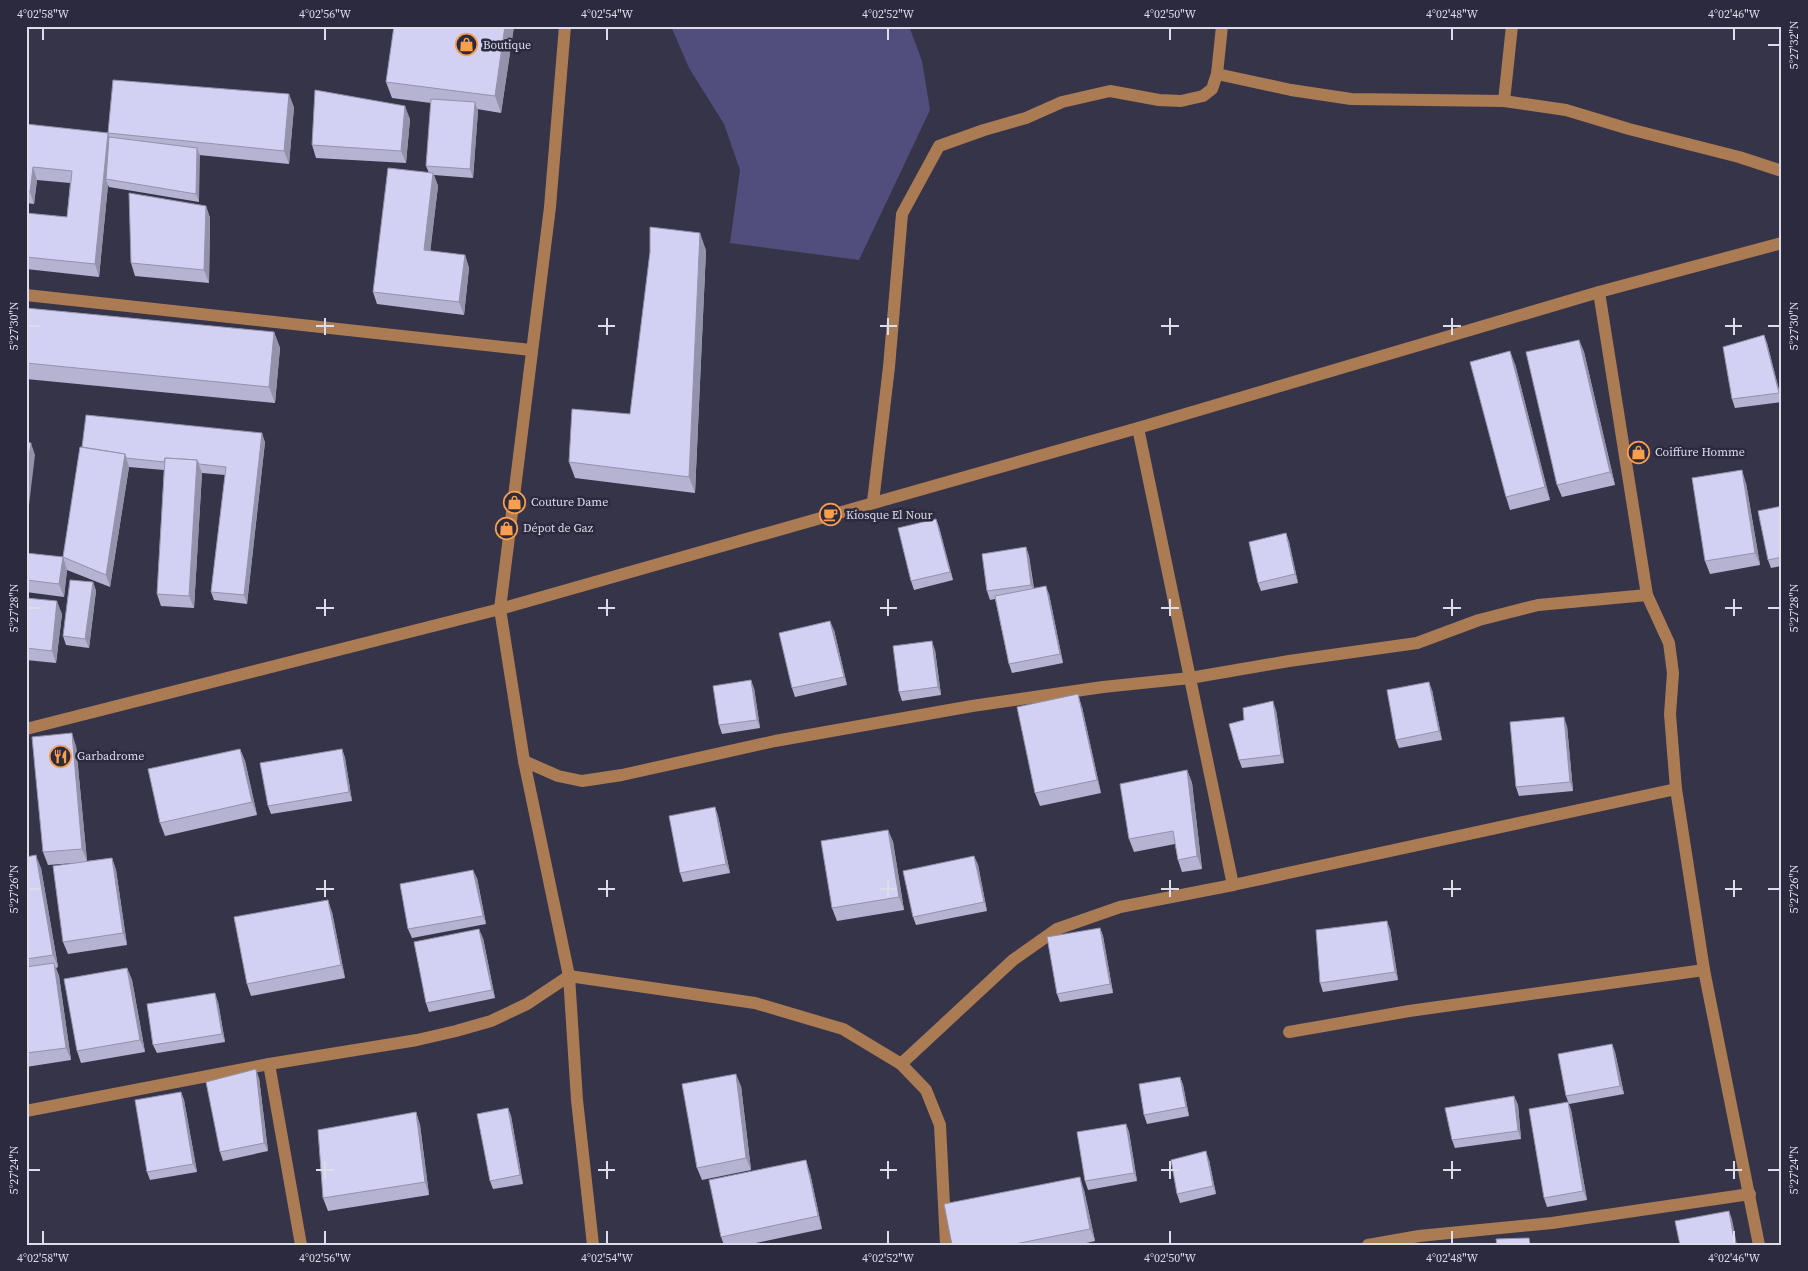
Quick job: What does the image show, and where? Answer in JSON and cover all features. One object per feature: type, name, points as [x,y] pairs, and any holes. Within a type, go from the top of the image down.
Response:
[{"type":"street","points":[[565,26],[550,207],[500,610],[524,761],[569,976],[577,1100],[593,1245]]},
{"type":"street","points":[[873,502],[889,367],[902,214],[940,146],[984,130],[1026,118],[1062,102],[1110,91],[1159,100],[1181,101],[1203,96],[1212,89],[1217,74],[1222,26]]},
{"type":"street","points":[[1504,101],[1512,26]]},
{"type":"street","points":[[1217,74],[1291,90],[1351,99],[1504,101],[1566,110],[1629,129],[1739,157],[1782,171]]},
{"type":"street","points":[[26,729],[500,610],[873,502],[1138,428],[1599,292],[1782,243]]},
{"type":"street","points":[[1599,292],[1647,595],[1669,643],[1673,673],[1670,714],[1676,789],[1704,970],[1730,1108],[1750,1194],[1759,1245]]},
{"type":"street","points":[[26,295],[531,350]]},
{"type":"street","points":[[1138,428],[1233,885]]},
{"type":"street","points":[[524,761],[558,776],[582,781],[622,775],[775,741],[953,709],[1103,687],[1190,678],[1289,661],[1417,643],[1478,620],[1538,605],[1647,595]]},
{"type":"street","points":[[902,1064],[1012,960],[1057,929],[1120,907],[1233,885],[1676,789]]},
{"type":"street","points":[[1289,1032],[1409,1011],[1704,970]]},
{"type":"street","points":[[26,1111],[269,1064],[417,1040],[491,1021],[527,1004],[569,976],[755,1003],[843,1030],[902,1064],[926,1090],[940,1125],[946,1245]]},
{"type":"street","points":[[269,1064],[301,1245]]},
{"type":"street","points":[[1368,1245],[1419,1236],[1599,1217],[1750,1194]]},
{"type":"shaded area","points":[[671,26],[789,26],[806,29],[909,26],[922,61],[930,110],[859,260],[730,243],[740,170],[724,124],[689,68]]},
{"type":"building","points":[[394,26],[505,26],[495,96],[386,82]]},
{"type":"building","points":[[113,80],[289,94],[284,151],[108,133]]},
{"type":"building","points":[[315,90],[405,106],[401,151],[312,145]]},
{"type":"building","points":[[431,99],[475,102],[470,169],[426,166]]},
{"type":"building","points":[[26,124],[108,133],[95,264],[26,257],[26,213],[67,217],[72,171],[33,167],[30,192],[26,191]]},
{"type":"building","points":[[109,137],[197,148],[196,194],[106,179]]},
{"type":"building","points":[[388,168],[433,173],[424,250],[465,255],[459,302],[373,292]]},
{"type":"building","points":[[129,193],[206,206],[204,270],[131,263]]},
{"type":"building","points":[[650,227],[700,233],[689,477],[569,462],[572,409],[630,414],[650,252]]},
{"type":"building","points":[[26,308],[274,332],[269,387],[26,363]]},
{"type":"building","points":[[1764,335],[1779,393],[1732,399],[1723,347]]},
{"type":"building","points":[[1579,340],[1610,472],[1557,485],[1526,352]]},
{"type":"building","points":[[1510,351],[1545,487],[1506,497],[1470,362]]},
{"type":"building","points":[[86,415],[262,433],[244,595],[211,592],[226,467],[199,464],[197,460],[165,458],[164,462],[126,458],[125,454],[82,447]]},
{"type":"building","points":[[26,442],[31,443],[26,480]]},
{"type":"building","points":[[80,447],[125,454],[106,575],[63,557]]},
{"type":"building","points":[[165,458],[197,460],[189,596],[157,594]]},
{"type":"building","points":[[1742,470],[1755,553],[1705,561],[1692,478]]},
{"type":"building","points":[[1782,506],[1782,557],[1768,560],[1758,511]]},
{"type":"building","points":[[936,519],[950,572],[911,581],[898,528]]},
{"type":"building","points":[[1286,533],[1295,574],[1258,583],[1249,542]]},
{"type":"building","points":[[1026,547],[1031,585],[987,591],[982,554]]},
{"type":"building","points":[[26,553],[63,557],[59,584],[26,580]]},
{"type":"building","points":[[70,580],[93,582],[85,639],[63,636]]},
{"type":"building","points":[[1046,586],[1060,654],[1009,664],[995,596]]},
{"type":"building","points":[[26,598],[57,601],[52,651],[26,648]]},
{"type":"building","points":[[830,621],[844,677],[792,688],[779,633]]},
{"type":"building","points":[[932,641],[938,687],[899,692],[893,646]]},
{"type":"building","points":[[751,680],[757,720],[719,725],[713,686]]},
{"type":"building","points":[[1429,682],[1439,731],[1396,740],[1387,690]]},
{"type":"building","points":[[1078,694],[1097,780],[1035,793],[1017,707]]},
{"type":"building","points":[[1273,701],[1281,755],[1239,760],[1229,724],[1244,720],[1243,708]]},
{"type":"building","points":[[1564,717],[1570,782],[1516,787],[1510,722]]},
{"type":"building","points":[[72,733],[82,849],[43,852],[32,737]]},
{"type":"building","points":[[240,749],[252,802],[160,823],[148,769]]},
{"type":"building","points":[[342,749],[349,792],[268,806],[260,763]]},
{"type":"building","points":[[1187,770],[1197,856],[1178,860],[1173,831],[1129,839],[1120,784]]},
{"type":"building","points":[[715,807],[726,864],[680,873],[669,816]]},
{"type":"building","points":[[888,830],[899,897],[832,908],[821,841]]},
{"type":"building","points":[[36,855],[53,955],[26,959],[26,857]]},
{"type":"building","points":[[974,856],[984,902],[913,917],[903,871]]},
{"type":"building","points":[[112,858],[123,933],[63,942],[53,866]]},
{"type":"building","points":[[473,870],[483,916],[408,929],[400,884]]},
{"type":"building","points":[[328,900],[341,965],[247,984],[234,917]]},
{"type":"building","points":[[1387,921],[1395,972],[1320,983],[1316,930]]},
{"type":"building","points":[[1100,928],[1110,984],[1057,994],[1047,937]]},
{"type":"building","points":[[479,929],[492,990],[426,1003],[414,942]]},
{"type":"building","points":[[54,963],[66,1048],[26,1053],[26,967]]},
{"type":"building","points":[[127,968],[140,1040],[77,1051],[64,979]]},
{"type":"building","points":[[215,993],[222,1034],[153,1045],[147,1004]]},
{"type":"building","points":[[1612,1044],[1620,1086],[1566,1096],[1558,1054]]},
{"type":"building","points":[[256,1069],[264,1143],[220,1152],[206,1082]]},
{"type":"building","points":[[736,1074],[746,1158],[697,1168],[682,1084]]},
{"type":"building","points":[[1180,1077],[1186,1107],[1144,1115],[1139,1084]]},
{"type":"building","points":[[181,1092],[193,1164],[147,1172],[135,1100]]},
{"type":"building","points":[[1514,1096],[1518,1131],[1452,1140],[1445,1108]]},
{"type":"building","points":[[1568,1102],[1583,1191],[1544,1198],[1529,1109]]},
{"type":"building","points":[[508,1108],[520,1175],[490,1181],[477,1114]]},
{"type":"building","points":[[416,1112],[425,1182],[323,1198],[318,1130]]},
{"type":"building","points":[[1126,1124],[1134,1173],[1085,1181],[1077,1132]]},
{"type":"building","points":[[1206,1151],[1213,1186],[1177,1194],[1171,1160]]},
{"type":"building","points":[[806,1160],[818,1216],[721,1237],[709,1180]]},
{"type":"building","points":[[1080,1177],[1090,1229],[1010,1245],[952,1245],[944,1204]]},
{"type":"building","points":[[1729,1211],[1735,1245],[1680,1245],[1675,1221]]},
{"type":"building","points":[[1529,1238],[1530,1245],[1497,1245],[1496,1239]]},
{"type":"place","name":"Boutique","points":[[467,45]]},
{"type":"place","name":"Coiffure Homme","points":[[1639,452]]},
{"type":"place","name":"Couture Dame","points":[[515,502]]},
{"type":"place","name":"Kiosque El Nour","points":[[830,515]]},
{"type":"place","name":"Dépot de Gaz","points":[[507,528]]},
{"type":"place","name":"Garbadrome","points":[[61,756]]}]
